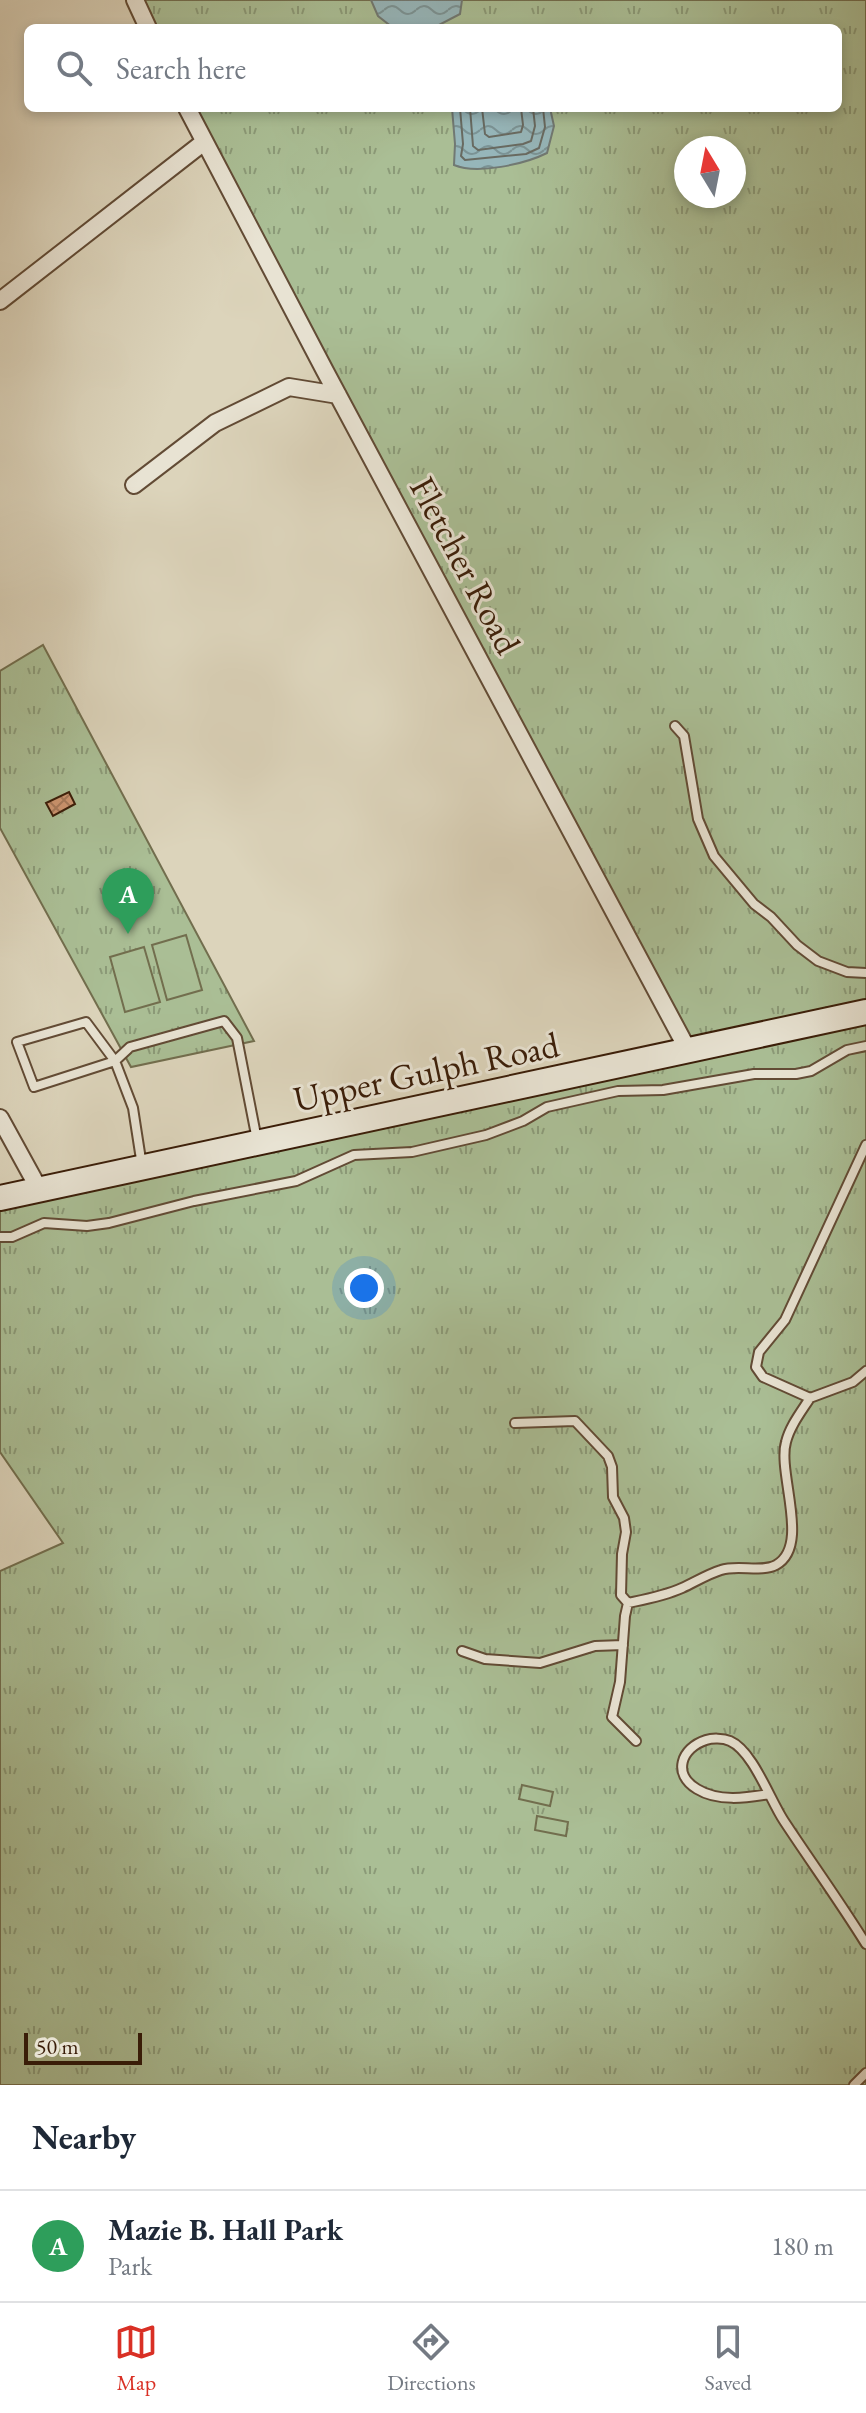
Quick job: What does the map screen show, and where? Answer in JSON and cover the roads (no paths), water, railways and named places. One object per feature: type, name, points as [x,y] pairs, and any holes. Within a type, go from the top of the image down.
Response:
[{"type":"street","points":[[135,0],[146,24]]},
{"type":"street","name":"Fletcher Road","points":[[189,112],[689,1052]]},
{"type":"street","points":[[0,301],[204,142]]},
{"type":"street","points":[[134,485],[215,423],[289,387],[338,395]]},
{"type":"street","name":"Upper Gulph Road","points":[[0,1198],[866,1012]]},
{"type":"street","points":[[0,1118],[39,1189]]},
{"type":"lane","points":[[675,726],[684,736],[698,819],[714,856],[754,904],[797,945],[818,961],[847,972],[866,973]]},
{"type":"lane","points":[[143,1167],[133,1108],[115,1061],[86,1022],[17,1042],[34,1087],[115,1061],[130,1047],[224,1021],[237,1038],[257,1143]]},
{"type":"lane","points":[[0,1237],[12,1237],[44,1223],[87,1226],[109,1223],[194,1201],[296,1181],[354,1155],[412,1152],[486,1135],[523,1121],[547,1107],[618,1091],[663,1090],[754,1074],[811,1071],[847,1050],[866,1046]]},
{"type":"lane","points":[[810,1398],[763,1377],[756,1367],[759,1352],[785,1320],[866,1145]]},
{"type":"lane","points":[[628,1603],[660,1597],[720,1570],[735,1566],[772,1567],[785,1559],[791,1546],[790,1494],[784,1466],[786,1442],[810,1398],[853,1382],[866,1371]]},
{"type":"lane","points":[[515,1423],[575,1421],[608,1456],[612,1467],[613,1497],[624,1518],[626,1532],[621,1595],[628,1603],[620,1682],[612,1717],[636,1741]]},
{"type":"lane","points":[[462,1651],[485,1659],[540,1663],[595,1646],[623,1645]]},
{"type":"lane","points":[[769,1794],[743,1799],[696,1789],[683,1774],[683,1758],[690,1746],[710,1739],[728,1740],[741,1750],[866,1944]]},
{"type":"lane","points":[[854,2085],[866,2073]]},
{"type":"water","points":[[371,0],[462,0],[460,14],[441,24],[388,24],[378,16]]},
{"type":"water","points":[[452,112],[551,112],[554,126],[547,153],[526,161],[501,167],[464,168],[454,165]]},
{"type":"place","name":"Mazie B. Hall Park","points":[[128,934]]}]
